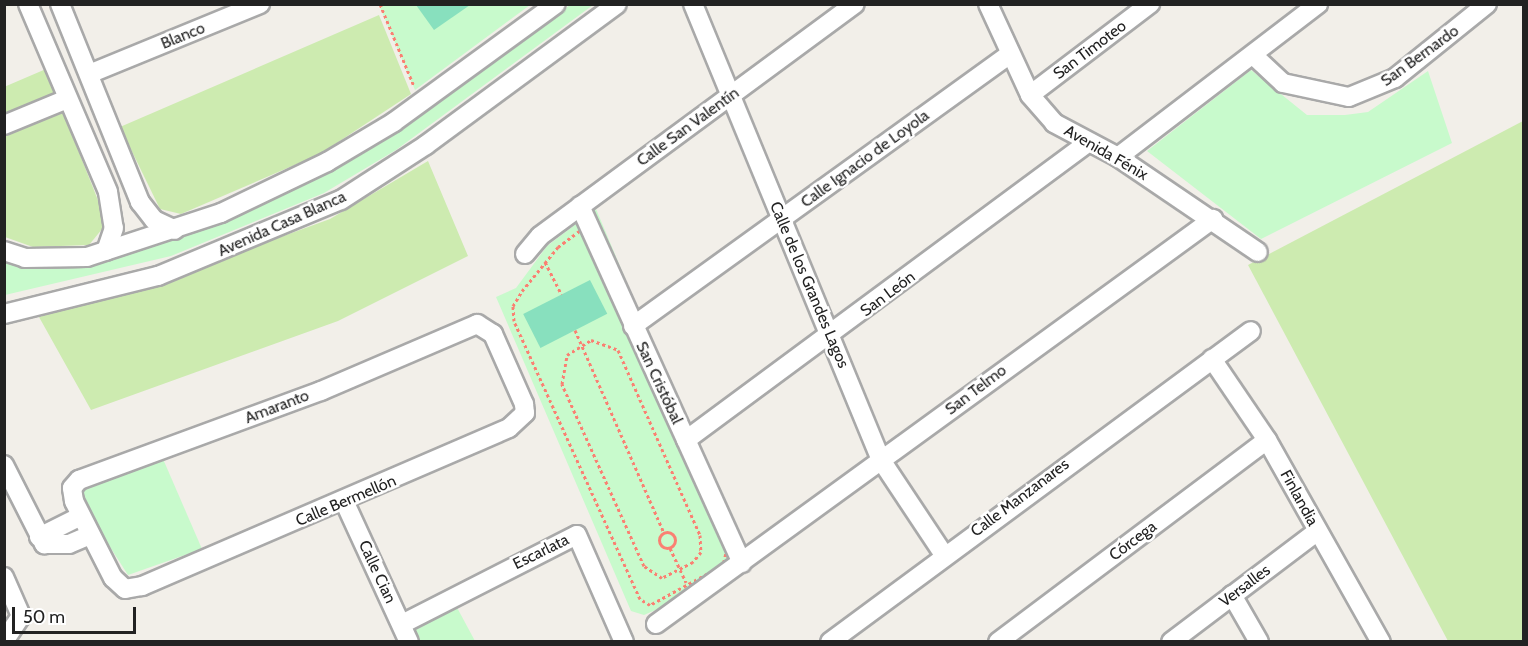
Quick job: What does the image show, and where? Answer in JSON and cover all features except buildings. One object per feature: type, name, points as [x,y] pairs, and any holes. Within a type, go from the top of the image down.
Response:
[{"type":"street","points":[[28,4],[108,192],[114,228],[106,251]]},
{"type":"street","points":[[60,4],[146,213],[175,230]]},
{"type":"street","name":"Blanco","points":[[89,74],[260,4]]},
{"type":"street","points":[[4,251],[57,260],[106,251],[175,230],[337,156],[394,122],[556,4]]},
{"type":"street","name":"Avenida Casa Blanca","points":[[4,314],[158,276],[341,200],[426,145],[617,4]]},
{"type":"street","name":"Calle de los Grandes Lagos","points":[[693,4],[881,460],[944,555]]},
{"type":"street","name":"Calle San Valentín","points":[[525,254],[580,206],[855,4]]},
{"type":"street","name":"Avenida Fénix","points":[[988,4],[1009,55],[1030,95],[1054,123],[1087,143],[1118,157],[1213,219],[1258,252]]},
{"type":"street","name":"San Timoteo","points":[[1030,95],[1150,4]]},
{"type":"street","points":[[1118,157],[1317,4]]},
{"type":"street","name":"San Bernardo","points":[[1252,55],[1283,83],[1349,97],[1395,78],[1487,4]]},
{"type":"street","name":"Calle Ignacio de Loyola","points":[[633,326],[1009,55]]},
{"type":"street","points":[[4,125],[67,99]]},
{"type":"street","points":[[83,136],[109,125]]},
{"type":"street","name":"San León","points":[[686,440],[831,337],[1087,143]]},
{"type":"street","points":[[108,192],[133,182]]},
{"type":"street","name":"San Cristóbal","points":[[580,206],[741,563]]},
{"type":"street","name":"San Telmo","points":[[656,624],[1213,219]]},
{"type":"street","name":"Amaranto","points":[[75,484],[321,391],[477,324]]},
{"type":"street","name":"Calle Bermellón","points":[[75,484],[81,516],[90,535],[118,585],[133,589],[345,503],[509,428],[525,413],[493,334],[477,324]]},
{"type":"street","name":"Calle Manzanares","points":[[830,642],[944,555],[1251,331]]},
{"type":"street","name":"Finlandia","points":[[1212,358],[1267,440],[1381,642]]},
{"type":"street","name":"Córcega","points":[[998,642],[1267,440]]},
{"type":"street","points":[[4,465],[9,488],[39,537],[55,546],[90,535]]},
{"type":"street","name":"Calle Cian","points":[[345,503],[409,642]]},
{"type":"street","points":[[39,537],[81,516]]},
{"type":"street","name":"Versalles","points":[[1171,642],[1318,531]]},
{"type":"street","name":"Escarlata","points":[[402,624],[577,535],[624,642]]},
{"type":"street","points":[[4,577],[21,616],[18,627],[4,641]]},
{"type":"street","points":[[1232,596],[1259,642]]},
{"type":"path","points":[[380,4],[416,89],[426,82]]},
{"type":"path","points":[[582,229],[720,530],[727,558],[689,588],[650,605],[640,599],[514,321],[513,306],[545,262],[582,229]]},
{"type":"path","points":[[545,262],[561,294]]},
{"type":"path","points":[[575,330],[664,533],[675,538],[670,548]]},
{"type":"path","points":[[601,340],[618,350],[645,403],[703,544],[681,570],[662,578],[644,566],[562,384],[563,364],[581,344],[601,340]]},
{"type":"path","points":[[664,533],[659,543],[670,548],[689,588]]},
{"type":"green space","points":[[379,5],[530,5],[415,90]]},
{"type":"green space","points":[[416,5],[470,5],[434,30]]},
{"type":"green space","points":[[570,5],[593,5],[396,150],[324,193],[171,256],[5,295],[4,260],[28,268],[92,266],[196,231],[331,169]]},
{"type":"green space","points":[[379,15],[411,94],[320,154],[181,214],[160,209],[120,127]]},
{"type":"green space","points":[[46,69],[107,223],[89,245],[33,247],[5,237],[4,87]]},
{"type":"green space","points":[[1251,70],[1307,115],[1345,115],[1368,112],[1428,71],[1452,143],[1261,239],[1147,151]]},
{"type":"green space","points":[[1523,121],[1523,641],[1448,641],[1248,265]]},
{"type":"green space","points":[[428,161],[468,256],[338,321],[91,410],[39,317],[139,289],[330,219]]},
{"type":"green space","points":[[596,209],[635,302],[628,329],[672,432],[694,442],[739,540],[729,565],[690,595],[644,615],[631,611],[496,297],[516,288],[547,246]]},
{"type":"green space","points":[[590,280],[607,314],[540,348],[523,314]]},
{"type":"green space","points":[[160,452],[202,549],[128,575],[78,497],[83,481]]},
{"type":"green space","points":[[454,602],[475,641],[415,641],[408,625]]}]
